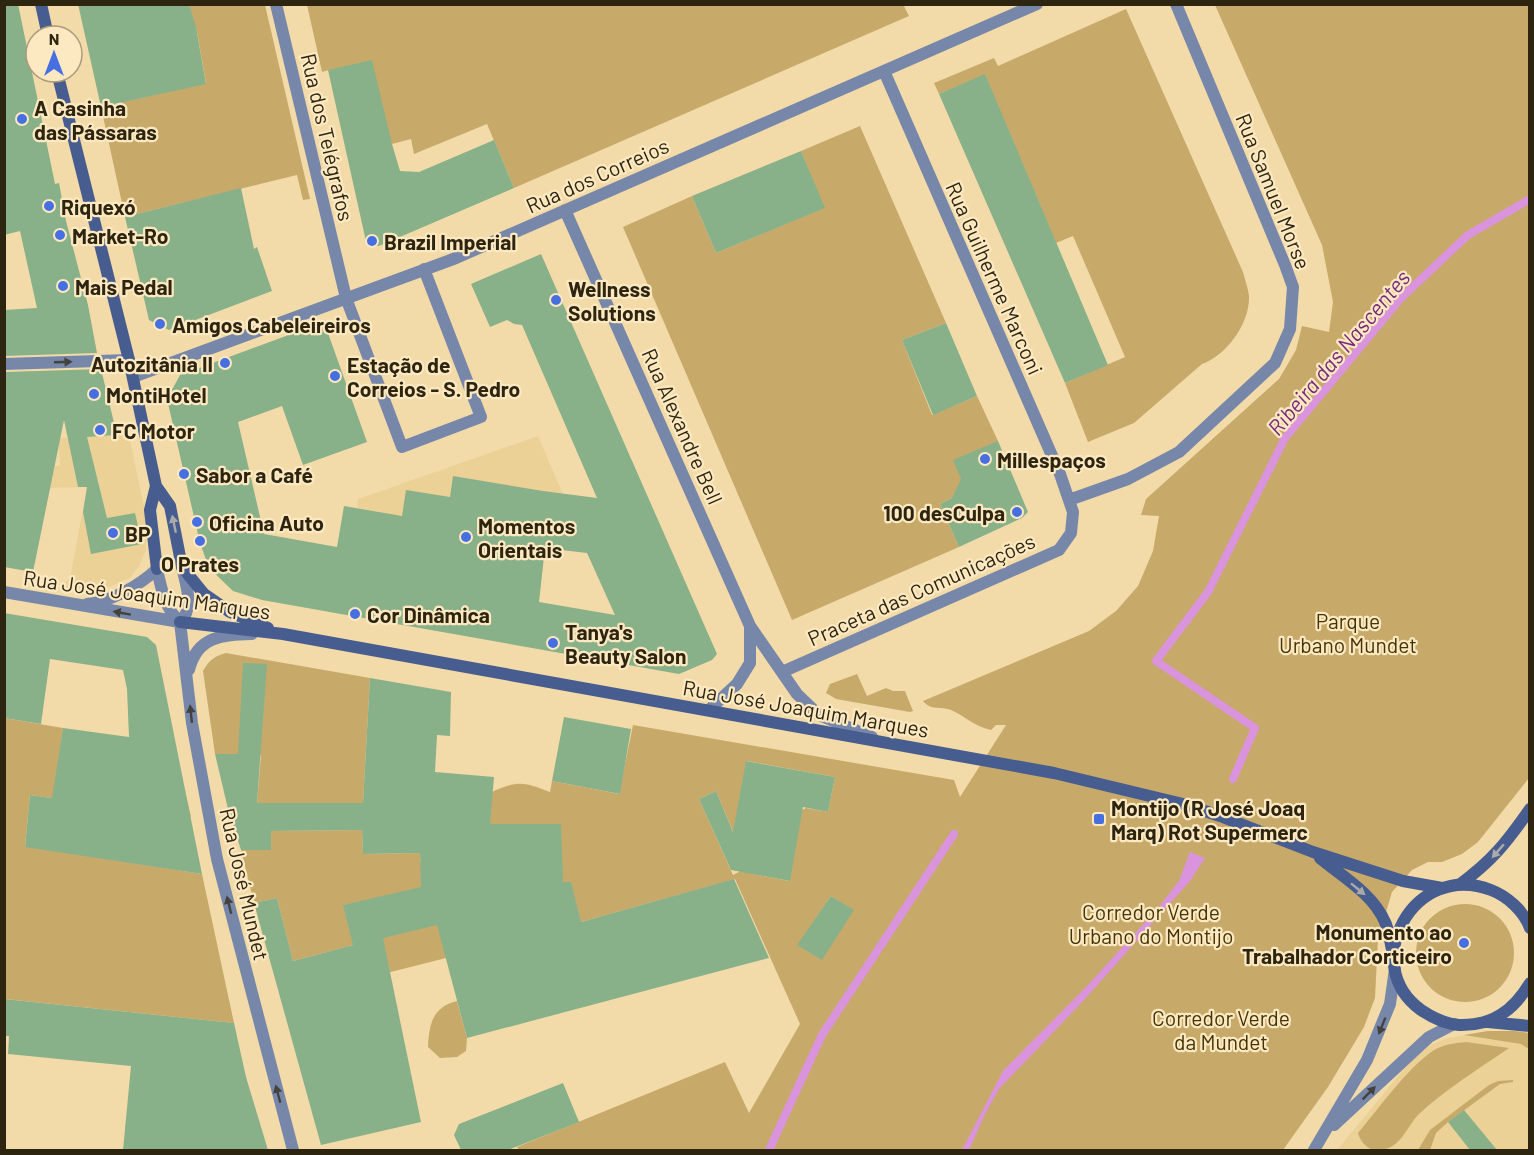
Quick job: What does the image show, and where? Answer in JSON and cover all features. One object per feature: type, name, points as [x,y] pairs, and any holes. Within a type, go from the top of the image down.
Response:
[{"type":"main road","points":[[41,4],[45,24]]},
{"type":"main road","points":[[60,84],[129,360],[156,486],[170,506],[182,567]]},
{"type":"main road","points":[[156,486],[150,510],[157,569]]},
{"type":"main road","name":"Rua José Joaquim Marques","points":[[182,567],[204,594],[230,612],[283,634]]},
{"type":"main road","name":"Rua José Joaquim Marques","points":[[180,622],[283,634],[1054,773],[1183,804],[1313,852],[1403,881],[1442,888]]},
{"type":"main road","points":[[1459,885],[1483,868],[1502,848],[1530,809]]},
{"type":"main road","name":"Rua José Joaquim Marques","points":[[1313,852],[1367,896],[1378,909],[1386,924],[1395,966],[1403,989],[1416,1006],[1434,1018],[1454,1024]]},
{"type":"main road","points":[[1395,966],[1395,944],[1400,926],[1410,909],[1425,897],[1442,888],[1459,885],[1480,886],[1499,893],[1516,906],[1529,921]]},
{"type":"main road","points":[[1487,1022],[1505,1013],[1520,999],[1530,983]]},
{"type":"main road","points":[[1454,1024],[1471,1025],[1487,1022],[1530,1026]]},
{"type":"street","name":"Rua dos Telégrafos","points":[[276,4],[345,298],[402,447],[481,417],[424,269]]},
{"type":"street","name":"Rua dos Correios","points":[[133,377],[456,258],[1037,4]]},
{"type":"street","name":"Rua Samuel Morse","points":[[1069,500],[1128,479],[1179,452],[1275,363],[1290,329],[1293,287],[1176,4]]},
{"type":"street","name":"Rua Guilherme Marconi","points":[[884,71],[1060,474],[1069,500]]},
{"type":"street","name":"Rua Alexandre Bell","points":[[565,210],[750,626],[797,694],[819,715],[880,741]]},
{"type":"street","points":[[4,364],[129,360]]},
{"type":"street","name":"Praceta das Comunicações","points":[[782,672],[1059,550],[1071,533],[1073,512],[1069,500]]},
{"type":"street","points":[[78,605],[92,604],[117,594],[143,580],[157,569],[165,600],[172,614],[180,622],[185,618],[188,607],[182,567]]},
{"type":"street","name":"Rua José Joaquim Marques","points":[[4,592],[180,622]]},
{"type":"street","name":"Rua José Mundet","points":[[180,622],[192,723],[217,859],[293,1150]]},
{"type":"street","name":"Rua Alexandre Bell","points":[[709,710],[737,684],[750,663],[750,626]]},
{"type":"street","points":[[187,677],[193,657],[202,644],[208,641],[237,634],[283,634]]},
{"type":"street","points":[[1314,1150],[1367,1060],[1390,1004],[1395,966]]},
{"type":"street","points":[[1326,1132],[1429,1037],[1454,1024]]},
{"type":"shaded area","points":[[129,435],[146,516],[146,550],[139,566],[130,578],[100,591],[60,588],[70,578],[87,487],[46,488],[46,469],[60,465],[58,438]]},
{"type":"shaded area","name":"Momentos Orientais","points":[[538,436],[563,494],[543,492],[534,647],[371,620],[390,514],[357,508],[358,499]]},
{"type":"shaded area","points":[[1190,852],[1205,858],[1190,881],[1084,1000],[999,1089],[969,1150],[962,1150],[1003,1071],[1088,985],[1158,908],[1179,881]]},
{"type":"shaded area","points":[[1488,1031],[1529,1033],[1529,1150],[1337,1150],[1412,1059],[1432,1044],[1448,1038]]},
{"type":"green space","points":[[903,4],[909,16],[514,188],[487,124],[414,154],[411,139],[392,144],[329,70],[322,72],[307,5]]},
{"type":"green space","points":[[189,5],[265,5],[310,199],[303,200],[297,175],[125,217],[101,107],[206,83],[197,32]]},
{"type":"green space","name":"Corredor Verde Urbano do Montijo","points":[[1215,5],[1529,5],[1529,778],[1478,842],[1462,854],[1442,862],[1428,862],[1412,870],[1392,892],[1378,939],[1375,998],[1364,1027],[1328,1087],[1283,1150],[519,1150],[517,1147],[725,1062],[749,1113],[800,1024],[735,879],[581,922],[444,883],[344,905],[449,921],[446,958],[363,979],[353,945],[293,961],[277,898],[254,903],[241,850],[271,849],[271,831],[362,830],[363,854],[420,853],[420,862],[482,862],[561,824],[483,824],[492,792],[521,784],[550,792],[552,781],[619,794],[633,725],[954,780],[960,797],[1006,725],[996,725],[991,730],[951,710],[932,707],[923,701],[1089,631],[1116,611],[1138,586],[1153,551],[1159,516],[1141,515],[1146,499],[1279,379],[1296,350],[1302,326],[1329,332],[1333,302],[1322,245]],"holes":[[[747,761],[835,777],[828,812],[806,808],[802,810],[789,881],[753,874],[766,804],[740,796]],[[716,791],[748,867],[733,875],[699,799]],[[831,896],[853,910],[798,945]]]},
{"type":"green space","points":[[1126,9],[1243,272],[1249,296],[1246,317],[1228,346],[1211,360],[1202,364],[1134,423],[1088,442],[1065,383],[1125,357],[1073,236],[1056,243],[985,75],[939,94],[934,83],[994,58],[998,66]]},
{"type":"green space","points":[[860,126],[946,323],[902,340],[932,415],[977,396],[998,441],[963,483],[958,495],[940,504],[959,547],[792,620],[623,227],[692,196],[716,253],[824,208],[801,151]]},
{"type":"green space","points":[[226,653],[370,678],[363,803],[257,803],[261,755],[215,754],[203,671],[213,659]]},
{"type":"green space","points":[[857,674],[867,696],[886,688],[893,691],[905,691],[913,711],[836,699],[826,693],[830,684]]},
{"type":"green space","points":[[4,718],[63,728],[58,764],[185,791],[191,817],[30,795],[25,846],[202,874],[234,1023],[5,999]]},
{"type":"green space","points":[[1465,904],[1484,907],[1500,918],[1511,934],[1514,953],[1511,972],[1500,988],[1484,999],[1465,1002],[1446,999],[1430,988],[1419,972],[1416,953],[1419,934],[1430,918],[1446,907]]},
{"type":"green space","points":[[457,1001],[467,1038],[466,1051],[457,1057],[440,1058],[428,1047],[431,1024],[437,1012]]},
{"type":"green space","points":[[1488,1031],[1529,1033],[1529,1049],[1521,1044],[1464,1035]]},
{"type":"green space","points":[[1466,1042],[1509,1048],[1428,1106],[1394,1145],[1378,1151],[1364,1144],[1358,1133],[1418,1063],[1438,1048]]},
{"type":"green space","points":[[1513,1080],[1513,1082],[1500,1084],[1448,1122],[1436,1133],[1430,1150],[1418,1150],[1430,1130],[1489,1085],[1498,1081]]},
{"type":"building","points":[[4,4],[18,4],[24,33],[24,84],[34,84],[55,184],[59,183],[97,353],[4,356],[4,310],[37,308],[20,231],[4,235]]},
{"type":"building","points":[[78,4],[189,4],[196,27],[206,84],[101,107]]},
{"type":"building","points":[[372,60],[400,171],[419,172],[494,140],[514,188],[379,246],[367,246],[328,70]]},
{"type":"building","points":[[985,74],[1108,365],[1065,383],[939,94]]},
{"type":"building","points":[[801,151],[825,208],[716,253],[692,196]]},
{"type":"building","points":[[241,188],[254,249],[257,247],[272,291],[169,330],[149,320],[125,217]]},
{"type":"building","points":[[541,254],[717,654],[712,660],[679,674],[262,600],[233,591],[209,568],[200,543],[167,399],[180,375],[324,322],[367,442],[303,465],[282,406],[238,422],[264,534],[337,547],[344,506],[402,516],[406,490],[450,497],[453,476],[597,498],[522,325],[507,320],[490,327],[471,284]],"holes":[[[545,548],[587,553],[615,615],[539,602]]]},
{"type":"building","points":[[946,323],[977,396],[933,415],[902,340]]},
{"type":"building","points":[[101,369],[117,435],[87,437],[107,518],[135,513],[142,544],[91,554],[83,512],[87,487],[78,487],[64,420],[33,572],[4,567],[4,372]]},
{"type":"building","points":[[998,441],[1028,512],[1022,518],[959,547],[940,504],[952,498],[961,479],[953,460]]},
{"type":"building","points":[[4,613],[147,637],[156,645],[202,874],[25,847],[30,795],[52,798],[63,728],[129,737],[127,689],[123,670],[50,659],[41,724],[4,718]]},
{"type":"building","points":[[243,663],[267,664],[257,803],[363,803],[370,678],[451,692],[450,736],[437,735],[435,772],[494,777],[490,824],[561,824],[563,882],[571,882],[581,922],[734,879],[769,958],[467,1038],[437,925],[383,938],[421,1122],[321,1145],[254,903],[277,898],[293,961],[353,945],[343,905],[421,887],[420,853],[363,854],[362,830],[271,831],[271,850],[241,850],[228,809],[215,754],[238,754]]},
{"type":"building","points":[[564,717],[631,729],[620,794],[552,781]]},
{"type":"building","points":[[746,761],[835,777],[828,812],[803,807],[790,881],[731,870],[699,799],[716,791],[733,832]]},
{"type":"building","points":[[831,896],[854,910],[822,960],[797,945]]},
{"type":"building","points":[[4,999],[234,1023],[246,1077],[268,1150],[123,1150],[131,1066],[8,1054],[9,1036],[4,1036]]},
{"type":"building","points":[[563,1083],[579,1122],[508,1150],[461,1150],[454,1135],[459,1124]]},
{"type":"building","points":[[1464,1110],[1497,1150],[1470,1150],[1448,1122]]},
{"type":"waterway","name":"Ribeira das Nascentes","points":[[1233,779],[1255,728],[1156,661],[1208,592],[1285,438],[1401,298],[1468,235],[1530,199]]},
{"type":"waterway","points":[[769,1150],[822,1035],[954,834]]},
{"type":"place","name":"A Casinha das Pássaras","points":[[22,119]]},
{"type":"place","name":"Riquexó","points":[[49,206]]},
{"type":"place","name":"Market-Ro","points":[[60,235]]},
{"type":"place","name":"Brazil Imperial","points":[[372,241]]},
{"type":"place","name":"Mais Pedal","points":[[63,286]]},
{"type":"place","name":"Wellness Solutions","points":[[556,300]]},
{"type":"place","name":"Amigos Cabeleireiros","points":[[160,324]]},
{"type":"place","name":"Autozitânia II","points":[[225,363]]},
{"type":"place","name":"Estação de Correios - S. Pedro","points":[[335,376]]},
{"type":"place","name":"MontiHotel","points":[[94,394]]},
{"type":"place","name":"FC Motor","points":[[100,430]]},
{"type":"place","name":"Millespaços","points":[[985,459]]},
{"type":"place","name":"Sabor a Café","points":[[184,474]]},
{"type":"place","name":"100 desCulpa","points":[[1017,512]]},
{"type":"place","name":"Oficina Auto","points":[[197,522]]},
{"type":"place","name":"BP","points":[[113,533]]},
{"type":"place","name":"Momentos Orientais","points":[[466,537]]},
{"type":"place","name":"O Prates","points":[[200,541]]},
{"type":"place","name":"Cor Dinâmica","points":[[355,614]]},
{"type":"place","name":"Tanya's Beauty Salon","points":[[553,643]]},
{"type":"place","name":"Montijo (R José Joaq Marq) Rot Supermerc","points":[[1099,819]]},
{"type":"place","name":"Monumento ao Trabalhador Corticeiro","points":[[1464,943]]},
{"type":"park label","name":"Parque Urbano Mundet","points":[[1348,632]]},
{"type":"park label","name":"Corredor Verde da Mundet","points":[[1221,1029]]}]
